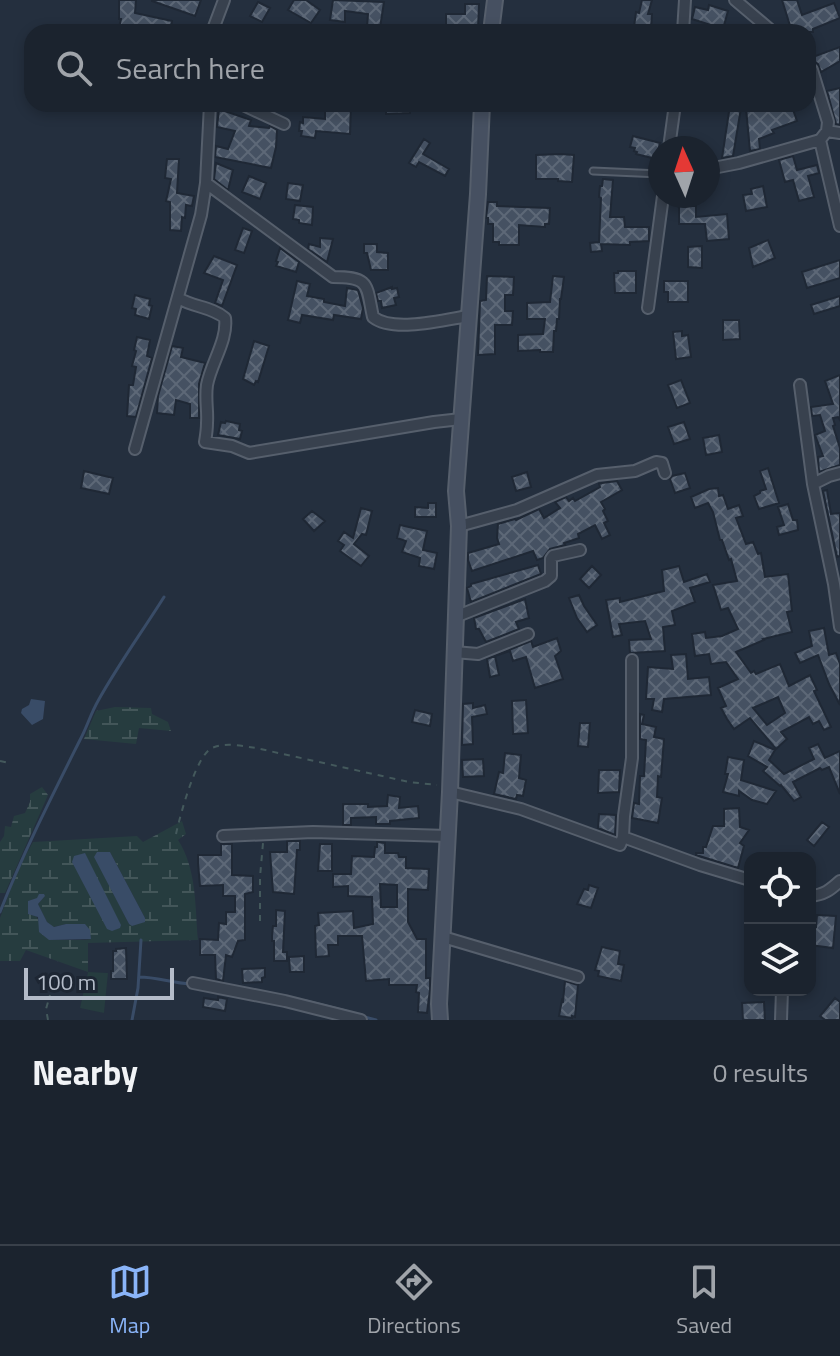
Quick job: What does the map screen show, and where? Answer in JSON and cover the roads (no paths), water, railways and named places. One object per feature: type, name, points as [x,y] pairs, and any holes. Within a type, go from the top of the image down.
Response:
[{"type":"street","points":[[215,24],[224,0]]},
{"type":"street","points":[[492,24],[495,0]]},
{"type":"street","points":[[684,24],[685,0]]},
{"type":"street","points":[[735,0],[764,24]]},
{"type":"street","points":[[816,83],[828,122],[823,136],[840,226]]},
{"type":"street","points":[[135,449],[201,215],[210,112]]},
{"type":"street","points":[[258,112],[284,124]]},
{"type":"street","points":[[440,1020],[459,526],[456,491],[482,112]]},
{"type":"street","points":[[671,136],[674,112]]},
{"type":"street","points":[[720,167],[840,133]]},
{"type":"street","points":[[206,183],[333,277],[350,277],[364,283],[369,287],[373,317],[381,323],[419,324],[468,316]]},
{"type":"street","points":[[648,308],[661,208]]},
{"type":"street","points":[[178,298],[187,304],[217,311],[225,318],[225,333],[207,388],[205,442],[232,446],[249,453],[461,419]]},
{"type":"street","points":[[800,385],[813,484],[840,627]]},
{"type":"street","points":[[459,526],[517,510],[597,475],[635,471],[656,462],[662,463],[665,473]]},
{"type":"street","points":[[813,484],[840,473]]},
{"type":"street","points":[[455,617],[545,581],[551,576],[553,556],[580,550]]},
{"type":"street","points":[[454,652],[478,654],[528,634]]},
{"type":"street","points":[[450,789],[521,809],[620,845],[632,758],[632,660]]},
{"type":"street","points":[[223,836],[313,832],[448,836]]},
{"type":"street","points":[[623,837],[744,878]]},
{"type":"street","points":[[816,896],[829,891],[840,881]]},
{"type":"street","points":[[443,937],[578,977]]},
{"type":"street","points":[[193,983],[361,1020]]},
{"type":"street","points":[[781,1020],[782,996]]},
{"type":"lane","points":[[593,171],[648,173]]},
{"type":"water","points":[[31,699],[45,701],[43,719],[32,725],[21,713]]},
{"type":"water","points":[[97,852],[110,852],[145,922],[129,924],[94,857]]},
{"type":"water","points":[[85,853],[120,928],[107,929],[72,862],[74,856]]},
{"type":"water","points":[[39,894],[45,896],[38,904],[47,922],[54,927],[85,924],[90,930],[91,939],[49,940],[39,932],[38,917],[28,914],[28,901]]},
{"type":"waterway","points":[[0,912],[28,846],[96,706],[164,597]]},
{"type":"waterway","points":[[132,1020],[141,940]]},
{"type":"waterway","points":[[139,977],[190,984]]},
{"type":"waterway","points":[[306,1001],[346,1011]]},
{"type":"waterway","points":[[361,1016],[376,1020]]}]
